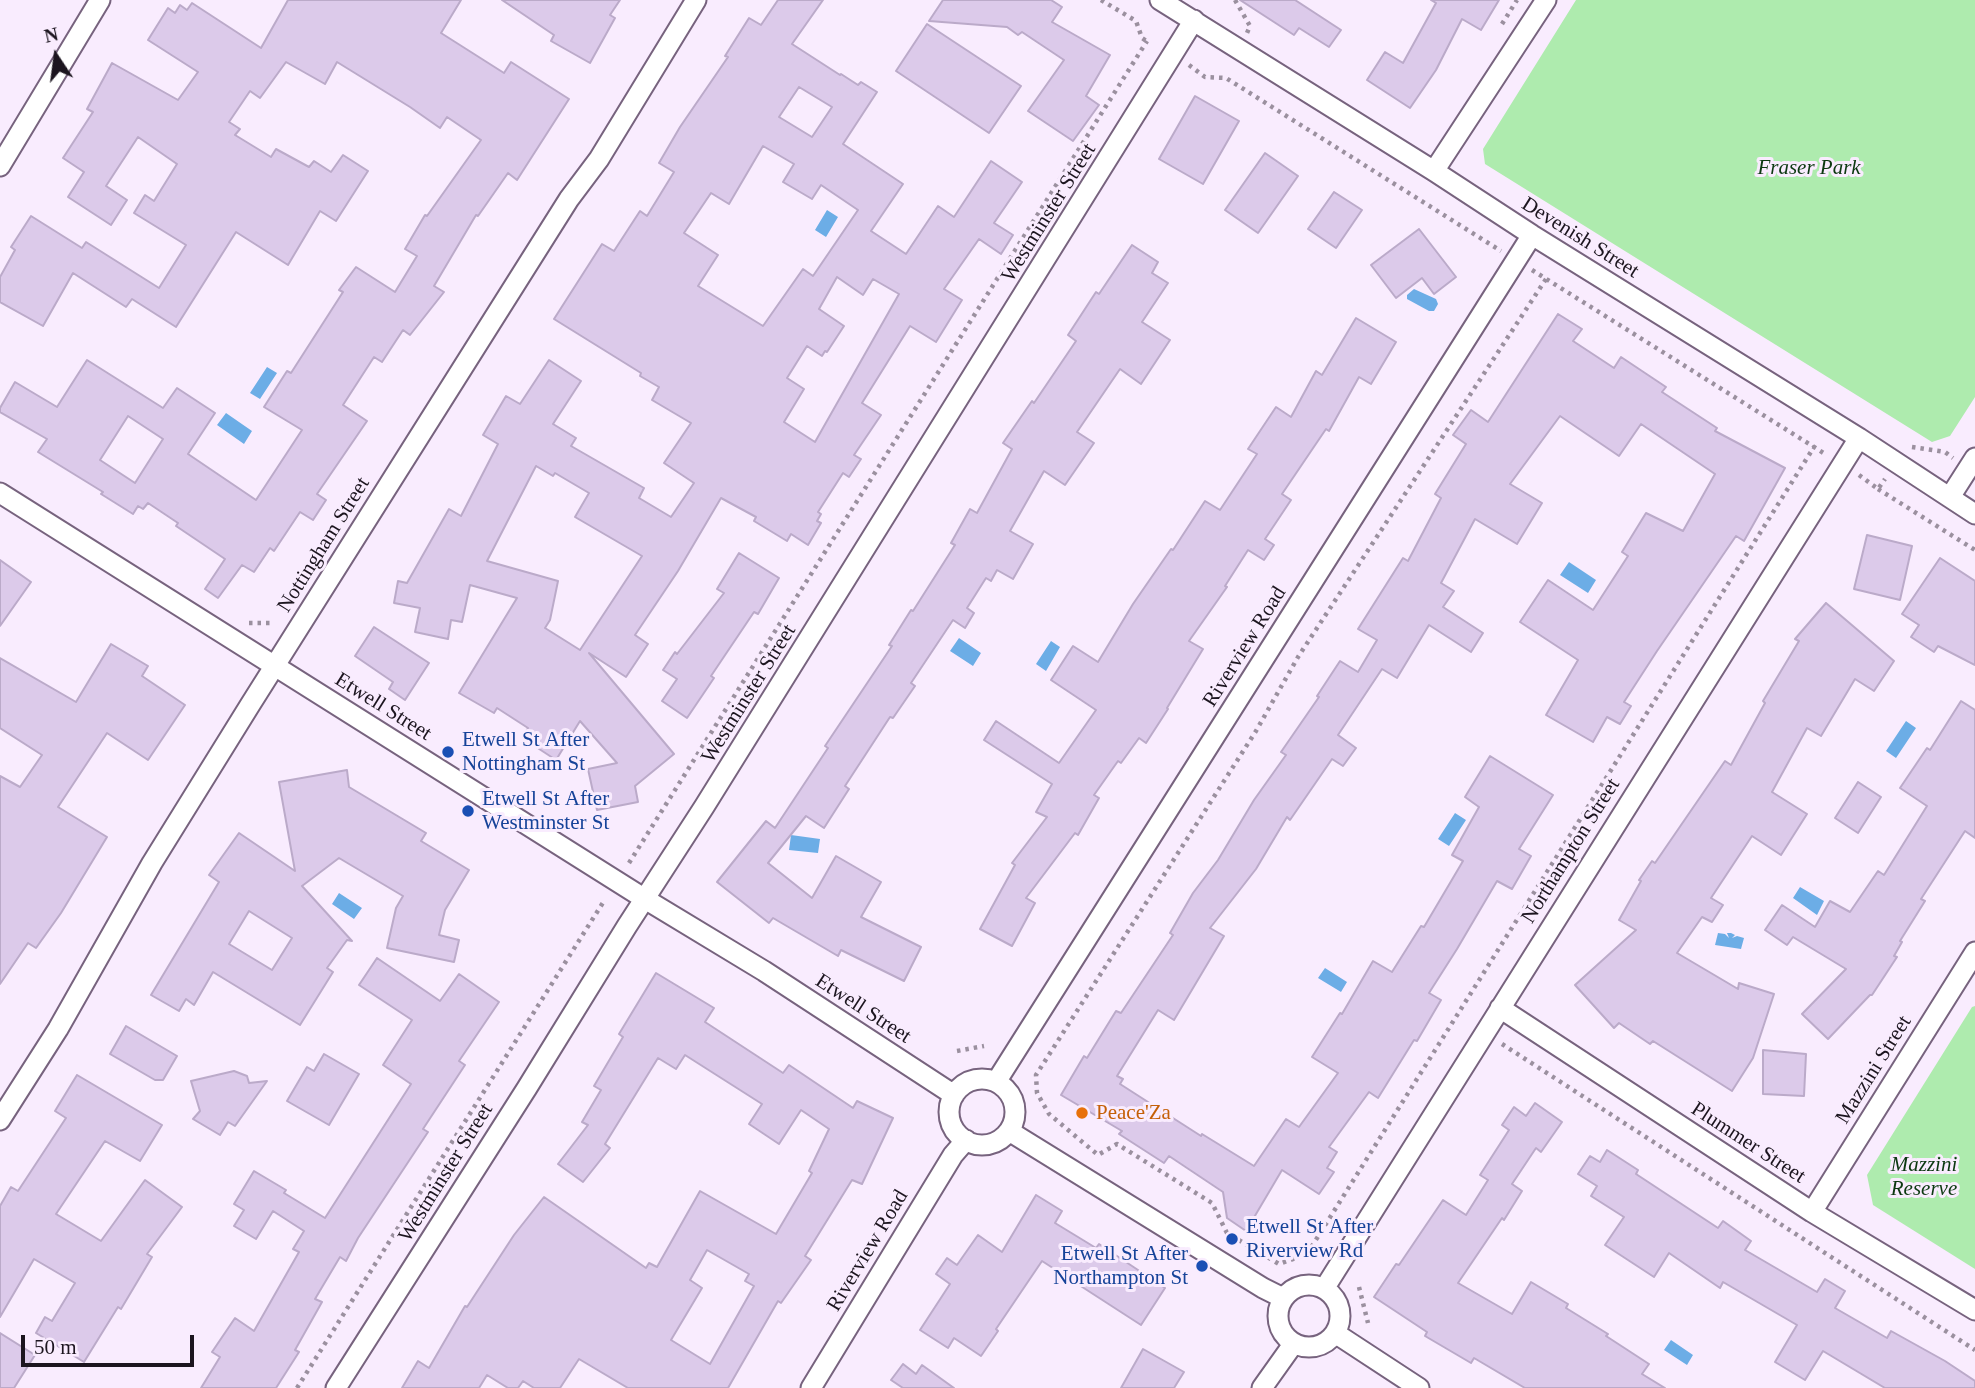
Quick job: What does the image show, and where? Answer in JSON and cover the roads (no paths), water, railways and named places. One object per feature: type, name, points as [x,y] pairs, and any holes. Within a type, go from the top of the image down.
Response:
[{"type":"street","points":[[0,166],[100,0]]},
{"type":"street","name":"Nottingham Street","points":[[0,1120],[58,1029],[152,863],[569,199],[599,159],[696,0]]},
{"type":"street","points":[[1434,171],[1546,0]]},
{"type":"street","name":"Devenish Street","points":[[1171,3],[1532,235],[1859,438],[1975,514]]},
{"type":"street","name":"Westminster Street","points":[[336,1388],[704,807],[1194,20]]},
{"type":"street","name":"Riverview Road","points":[[996,1082],[1532,235]]},
{"type":"street","name":"Northampton Street","points":[[1324,1289],[1859,438]]},
{"type":"street","points":[[1950,497],[1975,458]]},
{"type":"street","name":"Etwell Street","points":[[0,493],[764,971],[954,1095]]},
{"type":"street","name":"Mazzini Street","points":[[1812,1212],[1975,952]]},
{"type":"street","name":"Plummer Street","points":[[1500,1007],[1812,1212],[1975,1310]]},
{"type":"street","points":[[977,1079],[996,1082],[1004,1087],[1014,1103],[1013,1123],[1009,1131],[1002,1138],[984,1144],[966,1140],[952,1125],[950,1105],[954,1095],[960,1087],[977,1079]]},
{"type":"street","points":[[1009,1131],[1283,1298]]},
{"type":"street","name":"Riverview Road","points":[[811,1388],[953,1156],[966,1140]]},
{"type":"street","points":[[1306,1285],[1324,1289],[1332,1295],[1337,1304],[1339,1323],[1329,1340],[1312,1347],[1294,1343],[1285,1337],[1278,1318],[1283,1298],[1297,1287],[1306,1285]]},
{"type":"street","points":[[1335,1332],[1419,1388]]},
{"type":"street","points":[[1262,1388],[1294,1343]]},
{"type":"water","points":[[827,210],[838,217],[826,237],[815,230]]},
{"type":"water","points":[[1414,289],[1436,299],[1438,304],[1434,311],[1407,299],[1407,295]]},
{"type":"water","points":[[267,367],[277,373],[260,399],[250,393]]},
{"type":"water","points":[[226,413],[252,431],[244,444],[217,425]]},
{"type":"water","points":[[1569,562],[1596,580],[1588,593],[1560,575]]},
{"type":"water","points":[[959,638],[981,653],[973,666],[950,651]]},
{"type":"water","points":[[1051,641],[1060,647],[1046,671],[1036,664]]},
{"type":"water","points":[[1906,721],[1916,728],[1896,758],[1886,751]]},
{"type":"water","points":[[1455,813],[1466,820],[1449,846],[1438,839]]},
{"type":"water","points":[[791,835],[820,839],[818,853],[789,850]]},
{"type":"water","points":[[1800,887],[1824,901],[1817,915],[1793,898]]},
{"type":"water","points":[[339,893],[362,908],[354,919],[332,904]]},
{"type":"water","points":[[1718,933],[1729,938],[1727,933],[1735,935],[1732,938],[1744,938],[1741,949],[1715,945]]},
{"type":"water","points":[[1325,968],[1347,982],[1341,992],[1318,978]]},
{"type":"water","points":[[1671,1340],[1693,1355],[1687,1365],[1664,1350]]},
{"type":"place","name":"Etwell St After Nottingham St","points":[[448,752]]},
{"type":"place","name":"Etwell St After Westminster St","points":[[468,811]]},
{"type":"place","name":"Peace'Za","points":[[1082,1113]]},
{"type":"place","name":"Etwell St After Riverview Rd","points":[[1232,1239]]},
{"type":"place","name":"Etwell St After Northampton St","points":[[1202,1266]]},
{"type":"park label","name":"Fraser Park","points":[[1809,168]]},
{"type":"park label","name":"Mazzini Reserve","points":[[1924,1177]]}]
